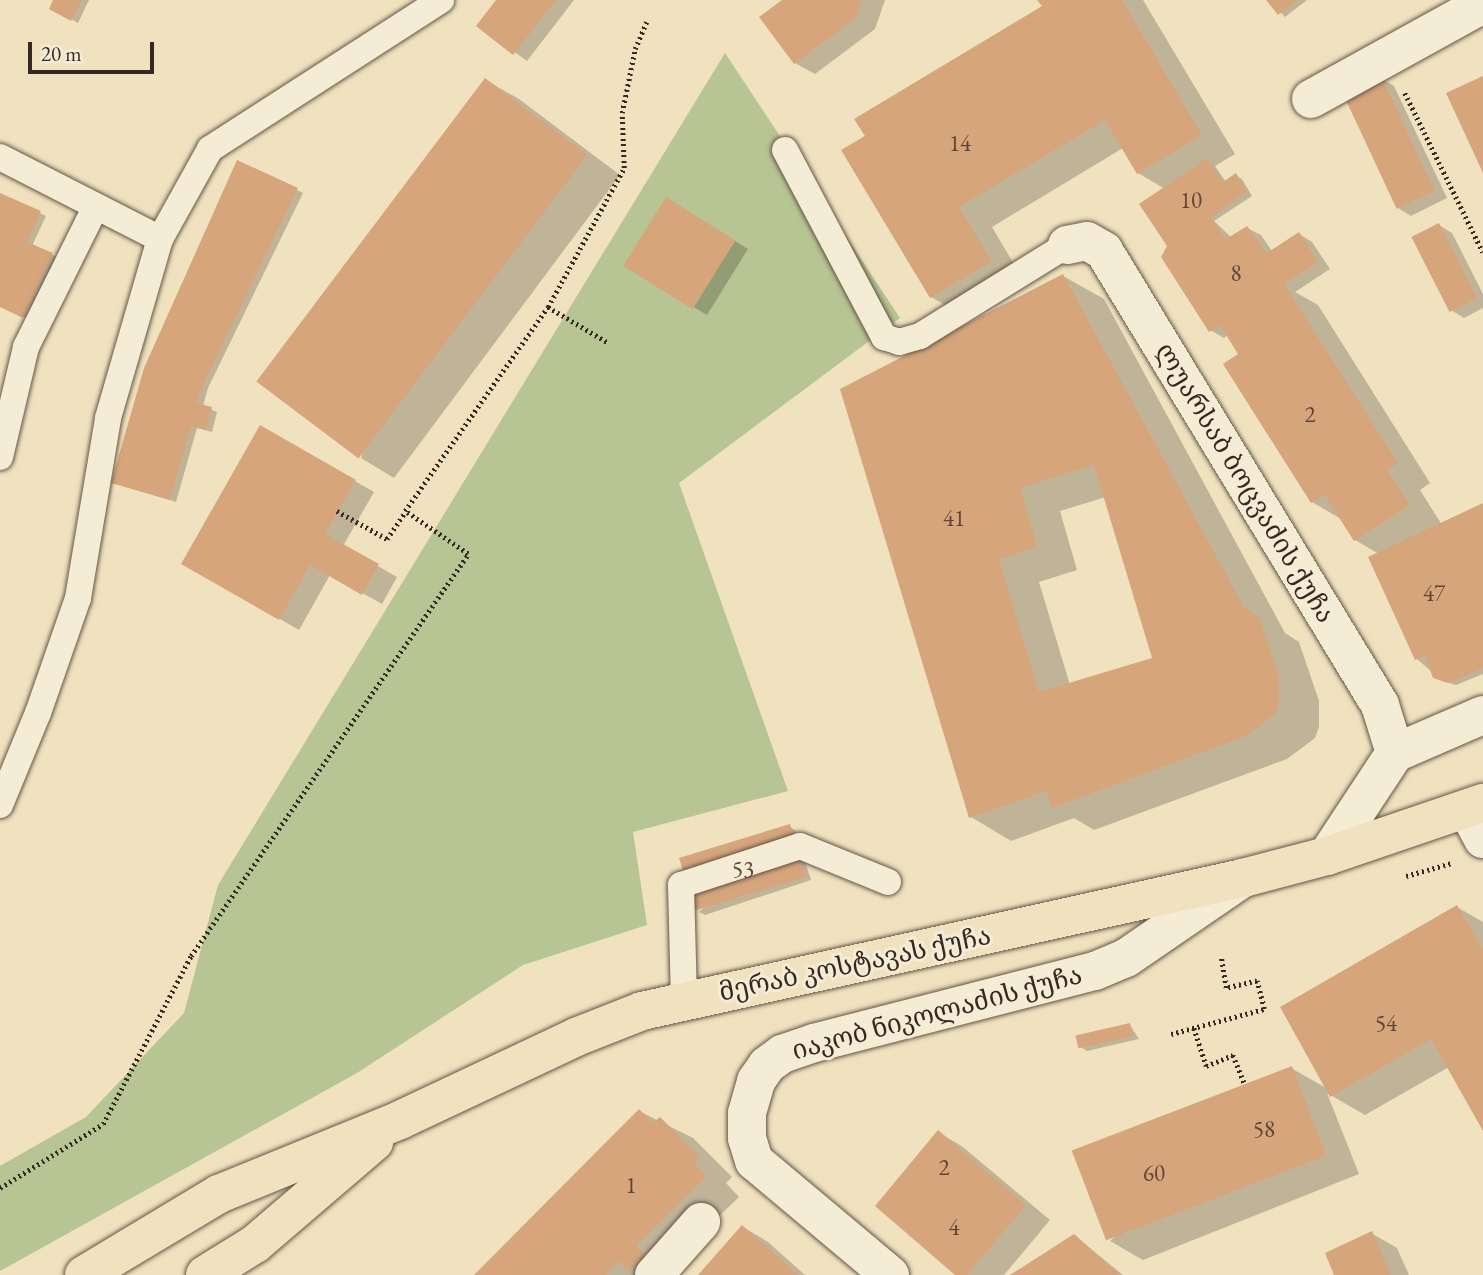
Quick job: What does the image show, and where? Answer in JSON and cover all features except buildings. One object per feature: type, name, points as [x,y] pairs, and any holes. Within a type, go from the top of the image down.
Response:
[{"type":"main road","name":"მერაბ კოსტავას ქუჩა","points":[[84,1275],[219,1194],[400,1120],[576,1037],[684,1000],[916,954],[1091,911],[1243,878],[1478,817]]},
{"type":"main road","name":"მერაბ კოსტავას ქუჩა","points":[[205,1275],[255,1244],[400,1120]]},
{"type":"street","points":[[1311,99],[1388,58],[1427,17],[1483,5]]},
{"type":"street","name":"ლუარსაბ ბოცვაძის ქუჩა","points":[[1067,245],[1087,241],[1104,251],[1380,705],[1395,753]]},
{"type":"street","points":[[1327,856],[1395,753],[1483,715]]},
{"type":"street","name":"იაკობ ნიკოლაძის ქუჩა","points":[[890,1275],[754,1161],[747,1138],[747,1113],[761,1073],[782,1054],[814,1043],[1095,971],[1126,958],[1243,878]]},
{"type":"street","name":"იაკობ ნიკოლაძის ქუჩა","points":[[1091,911],[1105,921],[1112,937],[1107,954],[1095,971]]},
{"type":"street","points":[[654,1275],[701,1222]]},
{"type":"lane","points":[[0,805],[38,713],[78,598],[108,418],[160,239],[210,149],[441,0]]},
{"type":"lane","points":[[785,150],[884,337],[899,342],[920,336],[1067,245]]},
{"type":"lane","points":[[0,157],[160,239]]},
{"type":"lane","points":[[0,457],[26,347],[96,206]]},
{"type":"lane","points":[[684,1000],[681,885],[800,846],[888,882]]},
{"type":"path","points":[[337,511],[387,539],[548,307],[624,168],[622,113],[635,49],[647,20]]},
{"type":"path","points":[[1388,58],[1483,252]]},
{"type":"path","points":[[548,307],[607,342]]},
{"type":"path","points":[[0,1188],[103,1124],[191,956],[468,554],[405,511]]},
{"type":"path","points":[[1171,1034],[1264,1009],[1257,981],[1226,988],[1222,957]]},
{"type":"path","points":[[1194,1028],[1206,1066],[1233,1055],[1245,1085]]},
{"type":"green space","points":[[725,53],[900,318],[679,483],[788,791],[633,832],[647,925],[523,965],[357,1073],[0,1271],[0,1166],[86,1117],[184,1013],[218,885]]}]
